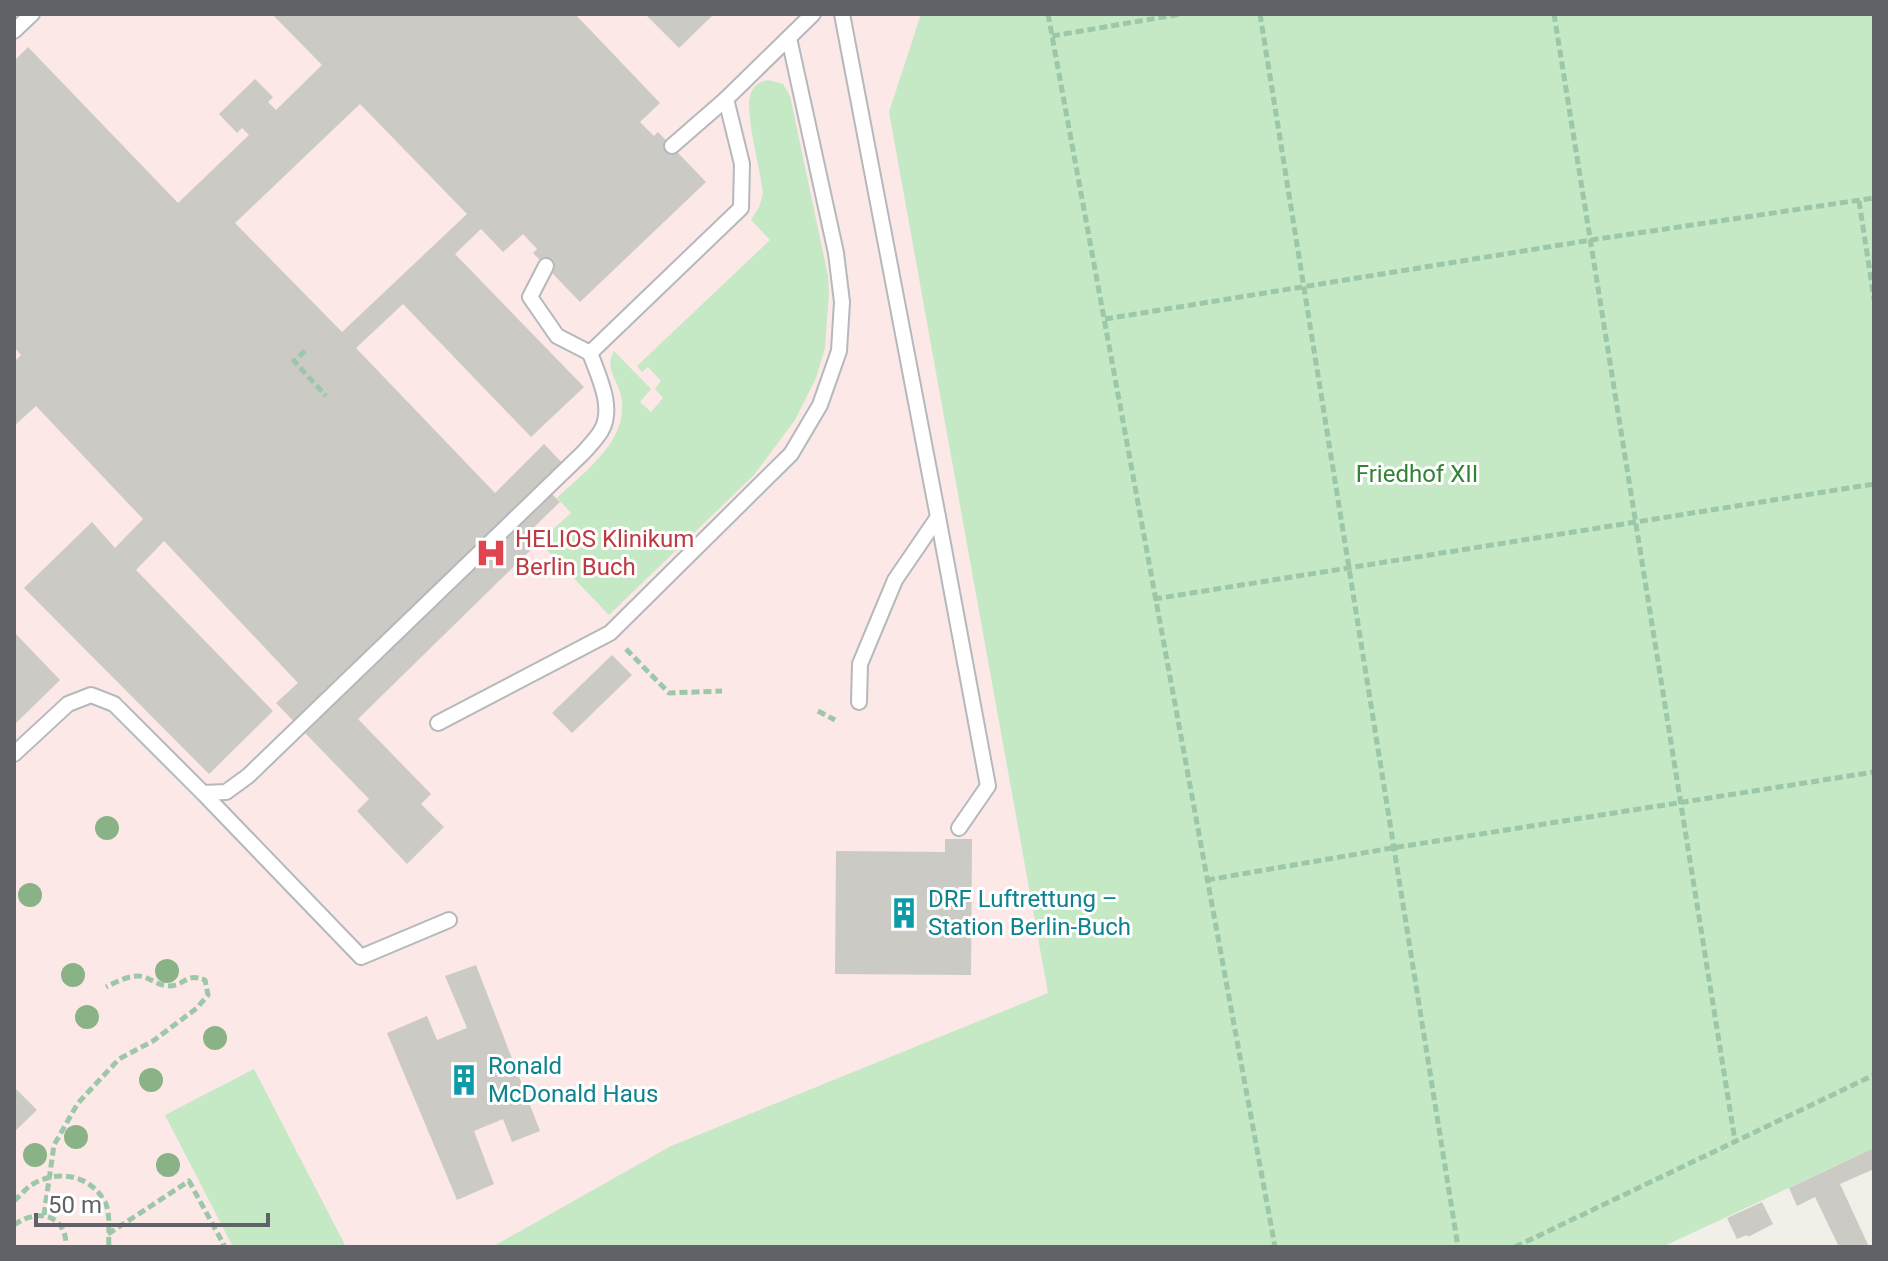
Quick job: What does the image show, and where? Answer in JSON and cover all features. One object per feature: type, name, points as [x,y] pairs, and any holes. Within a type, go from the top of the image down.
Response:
[{"type":"lane","points":[[14,31],[32,14]]},
{"type":"lane","points":[[672,146],[726,99],[813,14]]},
{"type":"lane","points":[[842,14],[988,786],[959,828]]},
{"type":"lane","points":[[438,723],[610,633],[791,454],[820,405],[839,351],[842,302],[836,253],[789,38]]},
{"type":"lane","points":[[590,353],[741,208],[742,164],[726,99]]},
{"type":"lane","points":[[203,793],[226,792],[248,776],[584,452],[603,429],[606,415],[604,394],[590,353],[557,336],[530,297],[546,266]]},
{"type":"lane","points":[[859,702],[860,664],[895,580],[938,517]]},
{"type":"lane","points":[[14,754],[68,704],[91,695],[114,704],[361,957],[449,920]]},
{"type":"path","points":[[1048,14],[1275,1247]]},
{"type":"path","points":[[1052,36],[1181,14]]},
{"type":"path","points":[[1260,14],[1458,1247]]},
{"type":"path","points":[[1554,14],[1735,1141]]},
{"type":"path","points":[[1105,319],[1591,240],[1874,198]]},
{"type":"path","points":[[1859,200],[1874,299]]},
{"type":"path","points":[[305,351],[294,361],[326,396]]},
{"type":"path","points":[[1154,599],[1874,484]]},
{"type":"path","points":[[629,652],[669,693],[722,691]]},
{"type":"path","points":[[818,711],[835,720]]},
{"type":"path","points":[[1207,880],[1874,772]]},
{"type":"path","points":[[44,1215],[54,1145],[66,1121],[95,1083],[119,1059],[153,1041],[197,1008],[208,995],[205,980],[194,976],[187,977],[178,985],[167,986],[156,984],[142,975],[134,976],[106,987]]},
{"type":"path","points":[[1515,1247],[1874,1075]]},
{"type":"path","points":[[14,1201],[31,1185],[49,1178],[68,1175],[90,1183],[107,1204],[109,1247]]},
{"type":"path","points":[[108,1234],[189,1181],[224,1245],[221,1247]]},
{"type":"path","points":[[14,1225],[34,1215],[56,1219],[64,1228],[66,1247]]},
{"type":"shaded area","name":"HELIOS Klinikum Berlin Buch","points":[[14,14],[921,14],[889,112],[1048,993],[671,1146],[492,1247],[14,1247]]},
{"type":"green space","name":"Friedhof XII","points":[[921,14],[1874,14],[1874,1148],[1662,1247],[492,1247],[671,1146],[1048,993],[889,112]]},
{"type":"green space","points":[[768,80],[783,84],[790,96],[828,276],[825,348],[816,378],[795,420],[754,475],[609,615],[539,542],[571,513],[557,498],[604,452],[620,424],[620,392],[611,367],[614,351],[651,389],[640,402],[651,412],[663,398],[655,389],[661,381],[648,367],[642,372],[637,366],[770,240],[751,220],[763,194],[749,105],[754,88]]},
{"type":"green space","points":[[254,1069],[346,1247],[233,1247],[165,1115]]},
{"type":"building","points":[[272,14],[575,14],[660,103],[640,122],[654,136],[658,132],[706,182],[580,302],[533,253],[537,249],[523,234],[503,252],[481,229],[455,254],[584,387],[531,437],[403,304],[356,348],[495,493],[544,444],[572,473],[551,493],[560,502],[529,532],[539,542],[358,719],[431,794],[421,804],[444,827],[407,864],[357,811],[369,799],[276,703],[298,683],[164,541],[136,570],[273,711],[209,774],[24,588],[92,522],[115,548],[143,519],[36,406],[14,426],[14,362],[21,355],[14,347],[14,61],[28,47],[178,203],[249,135],[242,128],[237,133],[219,114],[255,79],[273,97],[268,102],[276,110],[322,65]],"holes":[[[360,104],[467,214],[342,332],[235,223]]]},
{"type":"building","points":[[645,14],[714,14],[679,48]]},
{"type":"building","points":[[14,632],[60,680],[14,725]]},
{"type":"building","points":[[612,655],[632,675],[572,733],[552,713]]},
{"type":"building","name":"DRF Luftrettung – Station Berlin-Buch","points":[[945,839],[972,839],[971,975],[835,974],[836,851],[945,852]]},
{"type":"building","name":"Ronald McDonald Haus","points":[[476,965],[540,1131],[512,1142],[503,1119],[474,1131],[494,1184],[457,1200],[387,1033],[427,1016],[437,1040],[467,1028],[445,976]]},
{"type":"building","points":[[14,1087],[37,1110],[14,1132]]},
{"type":"building","points":[[1874,1148],[1874,1169],[1840,1184],[1869,1247],[1839,1247],[1815,1197],[1797,1206],[1789,1188]]},
{"type":"building","points":[[1762,1202],[1773,1224],[1737,1239],[1727,1218]]},
{"type":"place","name":"HELIOS Klinikum Berlin Buch","points":[[491,553]]},
{"type":"place","name":"DRF Luftrettung – Station Berlin-Buch","points":[[904,913]]},
{"type":"place","name":"Ronald McDonald Haus","points":[[464,1080]]}]
